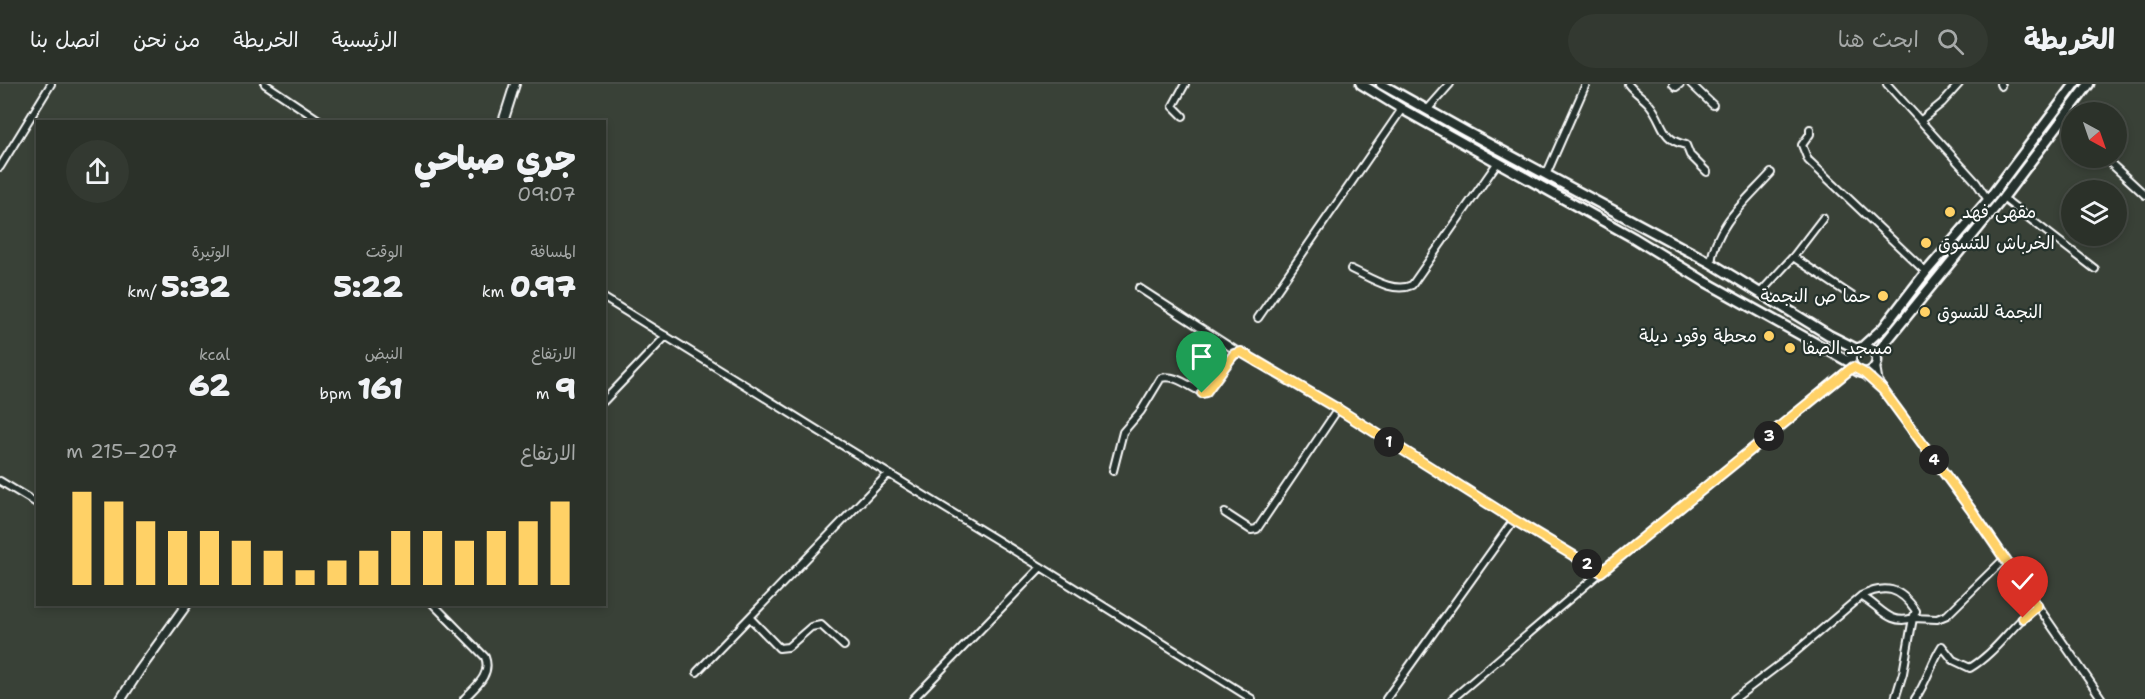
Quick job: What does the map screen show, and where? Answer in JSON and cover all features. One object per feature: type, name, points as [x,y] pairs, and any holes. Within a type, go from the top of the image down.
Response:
[{"type":"main road","points":[[1361,84],[1634,238],[1864,373],[1876,366],[1876,354],[2061,123]]},
{"type":"main road","points":[[1381,84],[1711,263],[1828,335],[1860,348],[1868,347],[1876,354]]},
{"type":"main road","points":[[1852,365],[1852,356],[1883,328],[1926,272],[1988,200],[2075,84]]},
{"type":"main road","points":[[2074,102],[2085,85]]},
{"type":"street","points":[[0,166],[51,84]]},
{"type":"street","points":[[265,84],[319,120]]},
{"type":"street","points":[[504,120],[515,84]]},
{"type":"street","points":[[1183,116],[1173,106],[1185,84]]},
{"type":"street","points":[[1427,110],[1450,84]]},
{"type":"street","points":[[1546,175],[1586,84]]},
{"type":"street","points":[[1628,84],[1638,96],[1648,102],[1659,117],[1664,131],[1674,142],[1686,145],[1690,155],[1707,172]]},
{"type":"street","points":[[1673,84],[1676,87],[1680,84]]},
{"type":"street","points":[[1690,84],[1713,105]]},
{"type":"street","points":[[1887,84],[1976,182],[1988,200]]},
{"type":"street","points":[[1920,121],[1942,103],[1959,84]]},
{"type":"street","points":[[1258,318],[1402,109]]},
{"type":"street","points":[[1810,129],[1810,134],[1802,145],[1808,160],[1926,272]]},
{"type":"street","points":[[1351,269],[1394,288],[1404,289],[1412,285],[1498,162]]},
{"type":"street","points":[[2116,168],[2145,195]]},
{"type":"street","points":[[1711,263],[1715,242],[1722,228],[1771,173]]},
{"type":"street","points":[[2003,198],[2096,269]]},
{"type":"street","points":[[1760,293],[1793,257],[1823,218]]},
{"type":"street","points":[[1793,257],[1852,296]]},
{"type":"street","points":[[1139,288],[1238,352],[1338,409],[1601,572]]},
{"type":"street","points":[[606,299],[1252,699]]},
{"type":"street","points":[[606,399],[666,336]]},
{"type":"street","points":[[1113,471],[1123,432],[1141,411],[1161,378],[1167,376],[1204,393],[1229,360],[1238,352]]},
{"type":"street","points":[[1452,699],[1601,572],[1852,365]]},
{"type":"street","points":[[1876,366],[1879,383],[1883,390],[2102,699]]},
{"type":"street","points":[[1864,373],[1883,390]]},
{"type":"street","points":[[1225,513],[1251,530],[1257,529],[1338,409]]},
{"type":"street","points":[[697,672],[888,474]]},
{"type":"street","points":[[0,481],[36,503]]},
{"type":"street","points":[[1386,699],[1514,520]]},
{"type":"street","points":[[1861,596],[1891,619],[1901,622],[1913,618],[1937,619],[1947,615],[2004,559]]},
{"type":"street","points":[[914,699],[1041,567]]},
{"type":"street","points":[[1734,699],[1861,596],[1875,589],[1887,588],[1894,590],[1916,611],[1895,699]]},
{"type":"street","points":[[121,699],[186,606]]},
{"type":"street","points":[[436,606],[485,657],[488,665],[485,675],[464,699]]},
{"type":"street","points":[[1915,699],[1930,674],[1934,658],[1942,646],[1953,660],[1970,668],[1983,660],[2037,606]]},
{"type":"street","points":[[750,618],[779,648],[788,647],[811,627],[821,625],[844,646]]},
{"type":"place","name":"مقهى فهد","points":[[1950,212]]},
{"type":"place","name":"الخرباش للتسوق","points":[[1926,243]]},
{"type":"place","name":"حما ص النجمة","points":[[1883,296]]},
{"type":"place","name":"النجمة للتسوق","points":[[1925,312]]},
{"type":"place","name":"محطة وقود ديلة","points":[[1769,336]]},
{"type":"place","name":"مسجد الصفا","points":[[1790,348]]},
{"type":"route","points":[[1202,393],[1206,392],[1234,354],[1241,352],[1338,409],[1601,572],[1853,367],[1864,373],[1883,390],[1972,511],[2037,606],[2023,618]]}]
